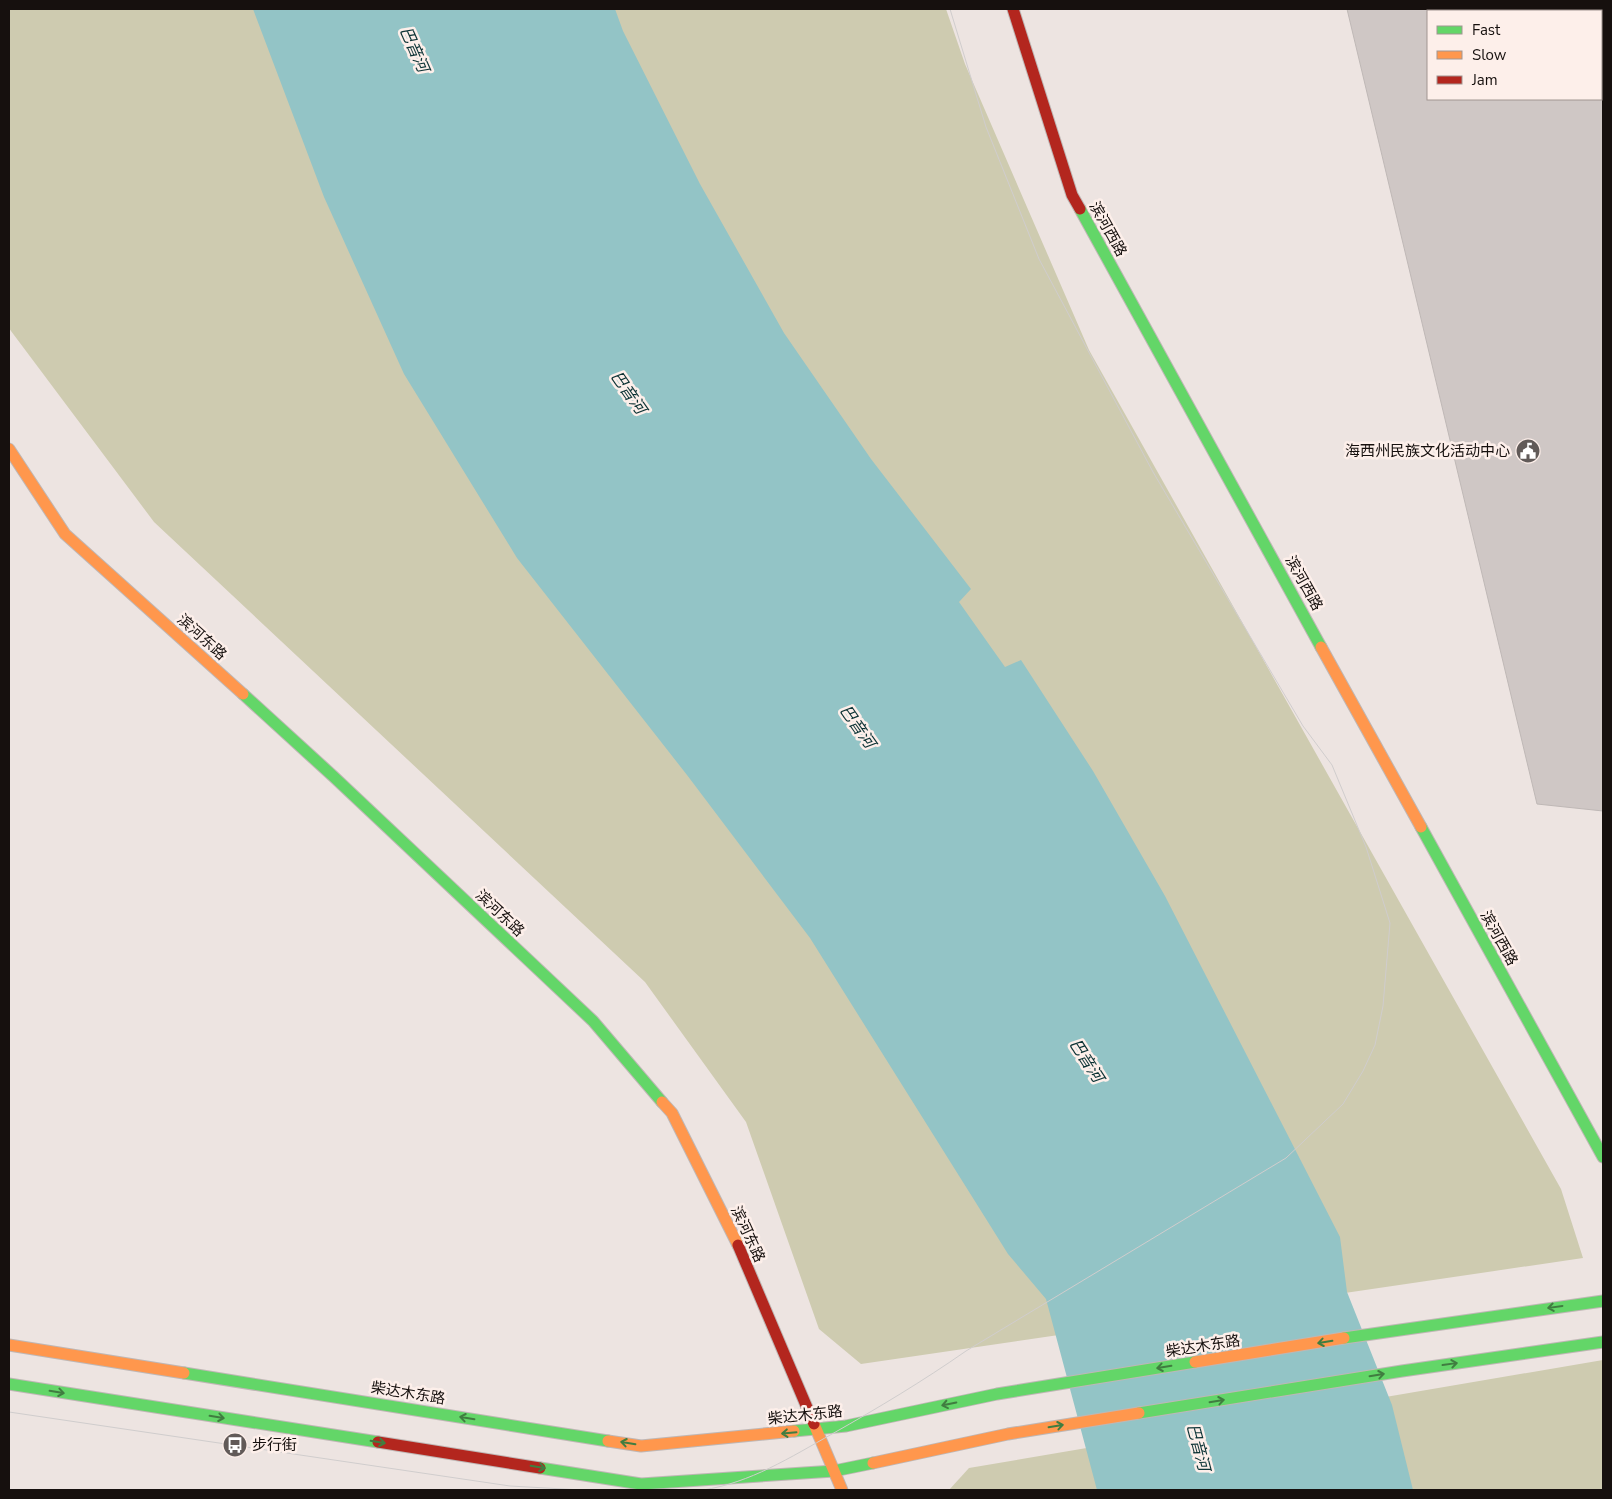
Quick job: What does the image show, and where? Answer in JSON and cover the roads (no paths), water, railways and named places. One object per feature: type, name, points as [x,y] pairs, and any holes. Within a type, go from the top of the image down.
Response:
[{"type":"main road","name":"滨河西路","points":[[1013,9],[1072,195],[1603,1157]]},
{"type":"main road","name":"滨河东路","points":[[9,449],[66,534],[334,777],[593,1021],[672,1113],[738,1245],[817,1430],[819,1441],[842,1490]]},
{"type":"main road","name":"柴达木东路","points":[[9,1345],[641,1446],[817,1430],[997,1394],[1390,1331],[1603,1300]]},
{"type":"main road","points":[[9,1384],[641,1484],[834,1471],[1008,1434],[1402,1371],[1603,1342]]},
{"type":"water","name":"巴音河","points":[[253,9],[615,9],[623,31],[700,184],[784,333],[871,459],[971,589],[959,602],[1005,667],[1021,660],[1093,771],[1165,896],[1340,1237],[1347,1292],[1392,1405],[1413,1490],[1097,1490],[1046,1299],[1008,1254],[810,938],[687,775],[517,558],[404,374],[324,197]]},
{"type":"tram line","points":[[703,1490],[720,1487],[754,1475],[786,1460],[832,1434],[1286,1158],[1343,1104],[1363,1071],[1375,1045],[1383,1006],[1390,923],[1366,847],[1332,765],[1303,726],[1153,472],[1039,259],[986,127],[950,9]]},
{"type":"tram line","points":[[9,1412],[510,1486],[582,1490]]},
{"type":"place","name":"海西州民族文化活动中心","points":[[1528,451]]},
{"type":"place","name":"步行街","points":[[235,1445]]}]
